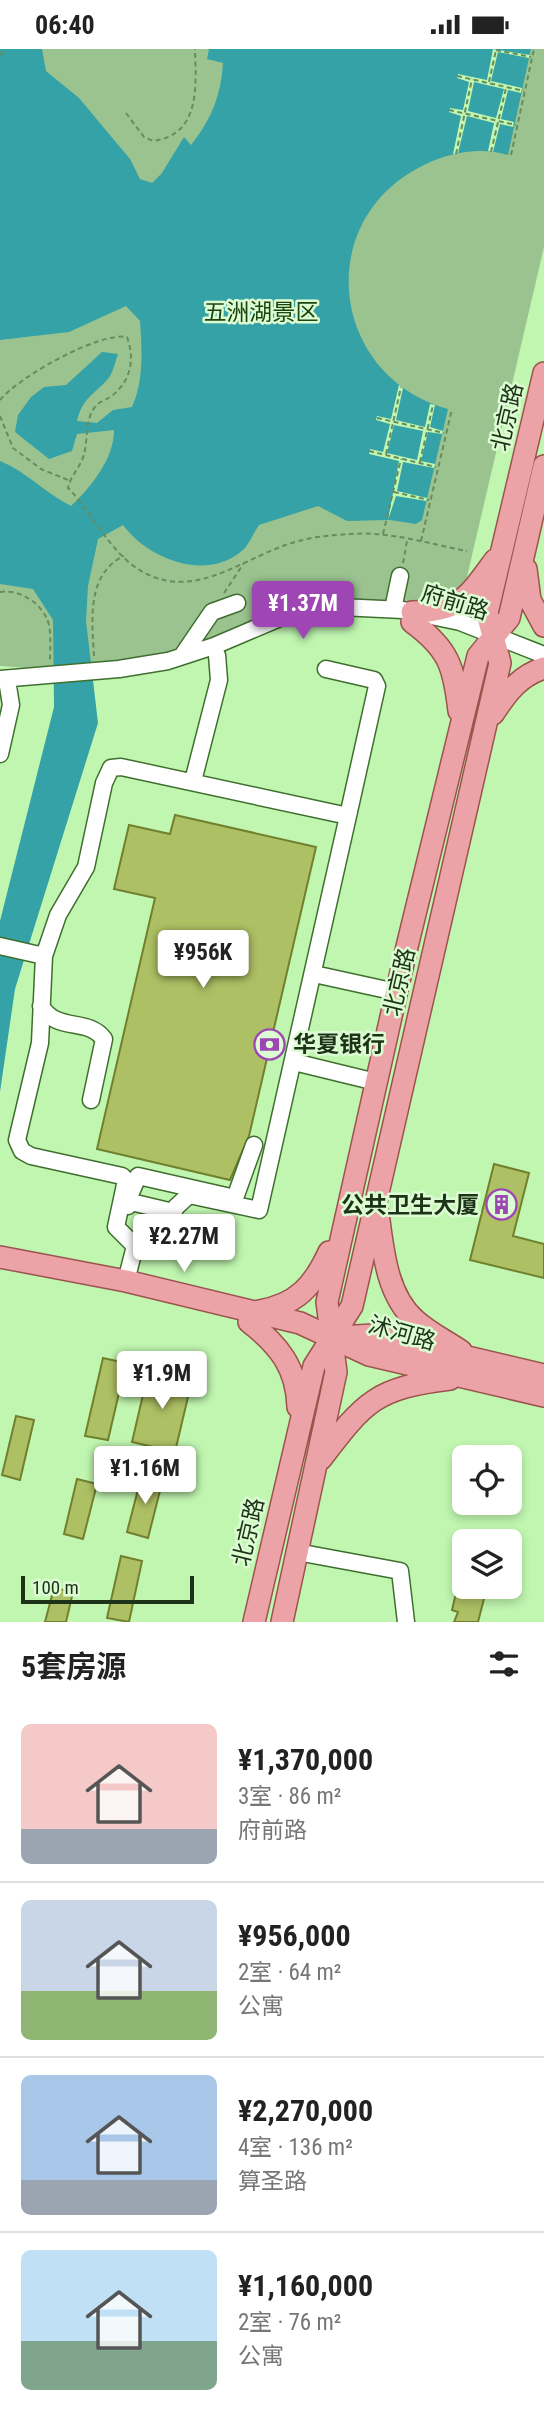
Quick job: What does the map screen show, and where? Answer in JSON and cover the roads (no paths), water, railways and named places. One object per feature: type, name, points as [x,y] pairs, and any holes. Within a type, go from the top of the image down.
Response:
[{"type":"main road","name":"北京路","points":[[254,1622],[314,1366],[352,1306],[500,663],[487,614],[544,373]]},
{"type":"main road","name":"北京路","points":[[282,1622],[336,1372],[334,1337],[327,1303],[396,992],[478,656],[509,618],[544,466]]},
{"type":"main road","points":[[406,614],[440,611],[459,604],[502,549]]},
{"type":"main road","points":[[524,553],[530,600],[544,626]]},
{"type":"main road","points":[[406,614],[434,638],[445,653],[454,674],[461,723]]},
{"type":"main road","points":[[484,728],[512,688],[526,674],[544,668]]},
{"type":"main road","points":[[376,1198],[385,1262],[400,1301],[414,1320],[469,1368]]},
{"type":"main road","points":[[0,1257],[14,1267],[251,1317],[280,1307],[317,1278],[350,1201]]},
{"type":"main road","points":[[14,1267],[126,1281],[251,1317],[298,1334],[334,1337]]},
{"type":"main road","points":[[251,1317],[275,1341],[288,1361],[298,1387],[299,1431]]},
{"type":"main road","name":"沭河路","points":[[334,1337],[369,1355],[544,1375]]},
{"type":"main road","points":[[315,1466],[351,1419],[379,1396],[408,1384],[469,1368]]},
{"type":"main road","name":"沭河路","points":[[469,1368],[544,1396]]},
{"type":"street","points":[[400,576],[406,614]]},
{"type":"street","points":[[182,656],[212,612],[237,603]]},
{"type":"street","name":"府前路","points":[[120,674],[182,656],[280,618],[340,607],[460,622],[492,636]]},
{"type":"street","name":"府前路","points":[[2,678],[170,670],[303,622],[406,614]]},
{"type":"street","points":[[492,636],[544,645]]},
{"type":"street","points":[[492,636],[544,655]]},
{"type":"street","points":[[192,781],[219,680],[217,655]]},
{"type":"street","points":[[326,669],[374,680],[377,686],[314,974],[259,1210],[189,1195],[183,1198],[161,1239],[135,1245],[121,1235],[116,1227],[127,1180],[31,1156],[22,1150],[17,1140],[40,1043],[40,955],[58,915],[86,867],[104,783],[111,768],[121,767],[192,781],[348,816]]},
{"type":"street","points":[[0,720],[2,678]]},
{"type":"street","points":[[0,754],[11,705],[2,678]]},
{"type":"street","points":[[0,946],[40,955]]},
{"type":"street","points":[[314,974],[396,992]]},
{"type":"street","points":[[41,1006],[47,1016],[55,1021],[88,1028],[99,1033],[104,1039],[92,1100]]},
{"type":"street","points":[[294,1062],[376,1082]]},
{"type":"street","points":[[121,1235],[134,1180],[138,1176],[235,1198],[254,1145],[239,1206]]},
{"type":"street","points":[[128,1206],[131,1202],[169,1211],[171,1217]]},
{"type":"street","points":[[126,1281],[135,1245]]},
{"type":"street","points":[[297,1552],[400,1571],[407,1622]]},
{"type":"water","name":"五洲湖景区","points":[[0,49],[42,49],[46,71],[79,98],[130,159],[140,179],[152,183],[162,173],[184,137],[191,145],[214,107],[223,63],[207,59],[209,49],[531,49],[508,155],[487,151],[466,152],[426,164],[389,188],[364,220],[351,256],[349,294],[358,331],[378,364],[408,391],[448,409],[422,520],[416,524],[390,520],[347,521],[318,506],[259,525],[245,548],[230,558],[214,564],[197,565],[164,557],[148,548],[123,525],[98,539],[88,586],[86,621],[98,723],[15,989],[0,1092],[0,921],[54,707],[53,620],[33,589],[0,584],[0,461],[71,506],[106,462],[114,430],[77,434],[72,451],[49,459],[15,432],[18,415],[31,397],[44,387],[66,385],[102,352],[118,354],[114,368],[107,380],[85,402],[77,421],[97,423],[113,410],[132,407],[139,386],[142,353],[140,321],[126,306],[69,332],[0,340]]},
{"type":"place","name":"华夏银行","points":[[270,1044]]},
{"type":"place","name":"公共卫生大厦","points":[[502,1205]]}]
